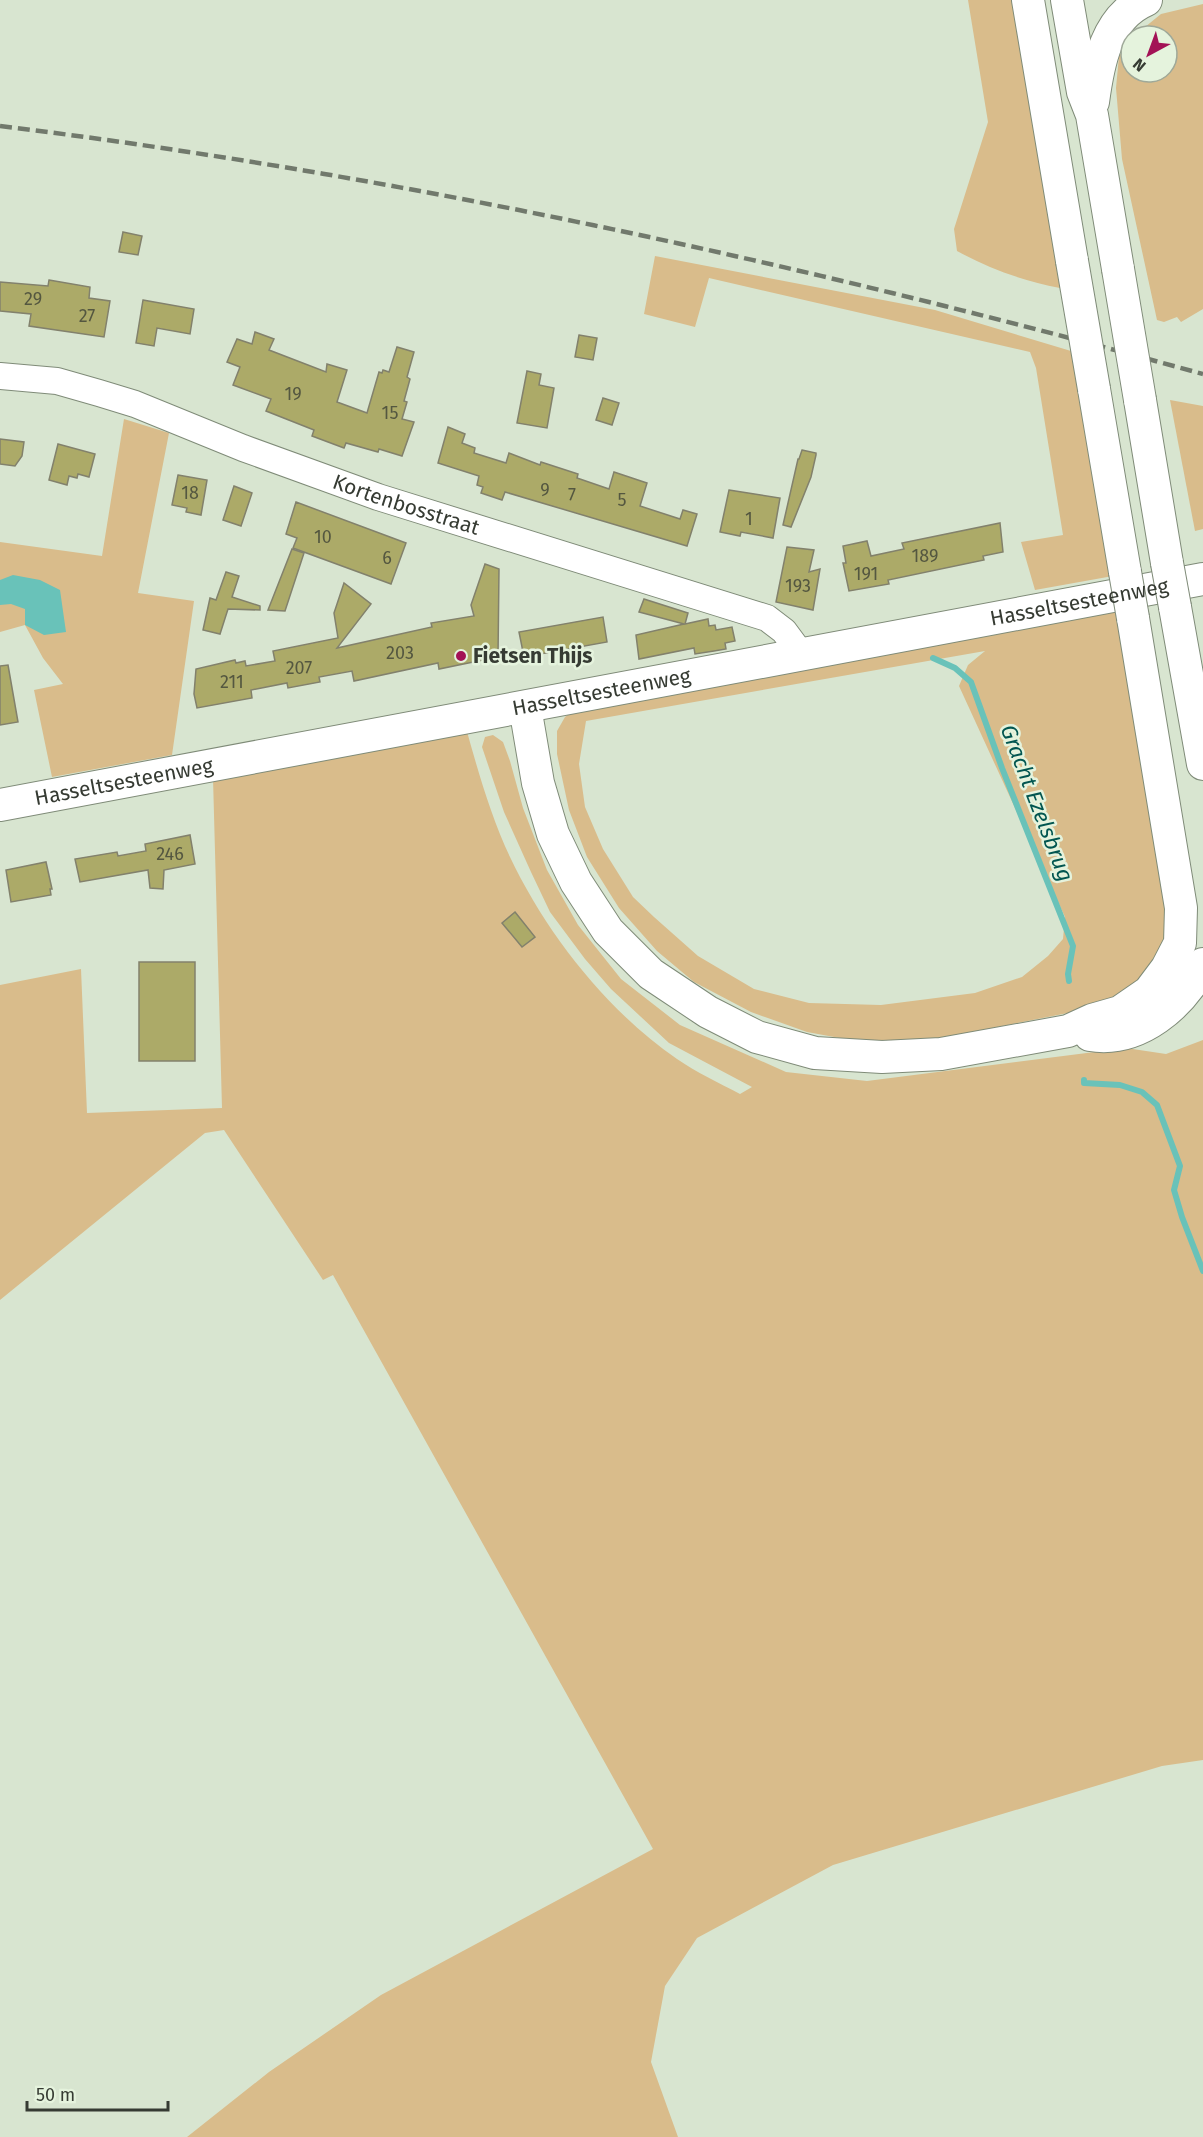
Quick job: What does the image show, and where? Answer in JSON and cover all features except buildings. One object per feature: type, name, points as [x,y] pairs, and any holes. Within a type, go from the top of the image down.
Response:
[{"type":"main road","points":[[525,707],[538,783],[553,834],[576,882],[608,931],[651,974],[708,1012],[757,1037],[815,1053],[882,1057],[941,1054],[1068,1031],[1092,1020],[1120,1012],[1149,992],[1167,968],[1180,943],[1181,908],[1028,0]]},
{"type":"main road","points":[[1067,0],[1083,92],[1092,115],[1203,764]]},
{"type":"main road","points":[[1092,115],[1096,74],[1109,36],[1121,19],[1146,0]]},
{"type":"main road","name":"Hasseltsesteenweg","points":[[0,805],[1203,579]]},
{"type":"main road","points":[[1068,1031],[1101,1037],[1134,1031],[1164,1014],[1193,983],[1203,964]]},
{"type":"street","name":"Kortenbosstraat","points":[[0,376],[57,381],[135,404],[243,448],[378,497],[767,618],[784,631],[801,654]]},
{"type":"shaded area","points":[[968,0],[1014,0],[1060,288],[1007,274],[957,251],[954,229],[988,122]]},
{"type":"shaded area","points":[[1203,4],[1203,309],[1181,322],[1177,317],[1164,322],[1157,320],[1122,159],[1116,88],[1119,56],[1119,84],[1179,84],[1179,24],[1149,24],[1161,14]]},
{"type":"shaded area","points":[[655,256],[935,310],[1071,351],[1113,576],[1035,590],[1021,542],[1063,535],[1036,368],[1030,352],[709,278],[695,327],[644,314]]},
{"type":"shaded area","points":[[1170,400],[1203,406],[1203,529],[1195,531]]},
{"type":"shaded area","points":[[124,419],[169,433],[138,593],[194,601],[172,755],[52,777],[34,690],[63,684],[43,658],[25,625],[0,632],[0,542],[102,556]]},
{"type":"shaded area","points":[[1117,609],[1167,910],[1165,941],[1139,988],[1103,1006],[927,1041],[856,1041],[807,1032],[751,1012],[694,982],[657,951],[619,908],[587,857],[569,810],[557,754],[557,731],[565,717],[576,708]],"holes":[[[985,651],[968,665],[959,686],[1065,917],[1063,939],[1048,956],[1022,977],[975,993],[881,1005],[809,1003],[754,989],[698,956],[654,917],[633,897],[603,849],[585,807],[579,764],[586,721]]]},
{"type":"shaded area","points":[[466,728],[485,794],[503,842],[525,886],[560,942],[603,994],[651,1040],[684,1064],[740,1094],[752,1087],[669,1043],[611,989],[550,912],[504,812],[482,747],[485,737],[493,735],[503,742],[523,808],[547,870],[578,925],[621,979],[680,1025],[786,1072],[867,1081],[1126,1048],[1166,1054],[1203,1040],[1203,1760],[1162,1766],[833,1865],[697,1938],[665,1986],[651,2062],[678,2137],[187,2137],[269,2072],[381,1995],[653,1849],[333,1275],[323,1280],[224,1130],[205,1133],[0,1300],[0,985],[81,969],[87,1113],[222,1108],[213,778]]},
{"type":"water","points":[[13,575],[40,580],[60,590],[66,632],[44,635],[25,625],[25,609],[11,604],[0,605],[0,580]]},
{"type":"waterway","name":"Gracht Ezelsbrug","points":[[933,658],[955,668],[971,682],[1002,768],[1073,946],[1069,981]]},
{"type":"waterway","name":"Gracht Ezelsbrug","points":[[1084,1080],[1084,1083],[1120,1085],[1142,1092],[1157,1105],[1180,1166],[1174,1190],[1203,1271]]},
{"type":"railway","points":[[0,126],[304,171],[606,228],[906,296],[1203,374]]},
{"type":"place","name":"Fietsen Thijs","points":[[461,656]]}]
